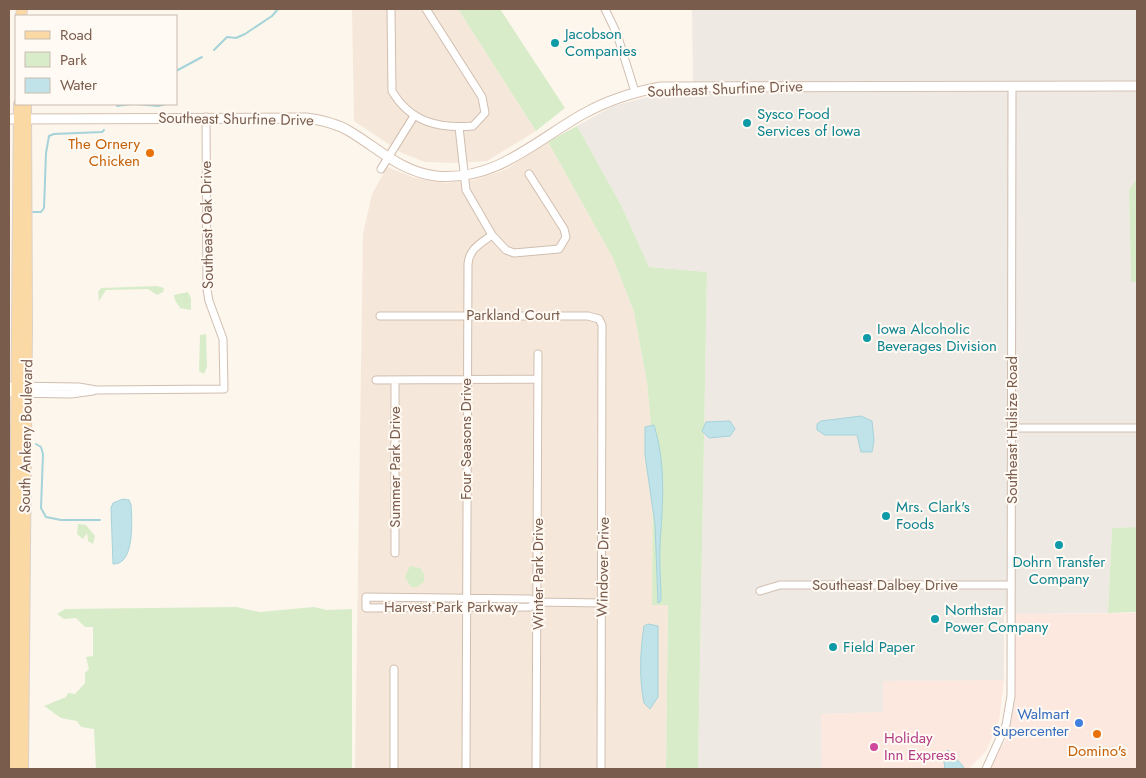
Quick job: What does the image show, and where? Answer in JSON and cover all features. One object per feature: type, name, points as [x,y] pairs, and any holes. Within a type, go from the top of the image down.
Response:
[{"type":"main road","name":"South Ankeny Boulevard","points":[[19,105],[17,390],[19,621],[24,769]]},
{"type":"main road","name":"South Ankeny Boulevard","points":[[18,119],[25,105]]},
{"type":"main road","name":"South Ankeny Boulevard","points":[[13,769],[19,621]]},
{"type":"street","points":[[392,9],[392,91],[404,108],[414,116],[437,125],[473,126],[485,113],[485,106],[477,87],[426,9]]},
{"type":"street","points":[[605,9],[617,34],[635,92]]},
{"type":"street","name":"Southeast Hulsize Road","points":[[986,769],[999,743],[1010,711],[1012,86]]},
{"type":"street","name":"Southeast Shurfine Drive","points":[[18,119],[206,117],[317,119],[349,131],[404,167],[429,174],[465,176],[509,162],[583,114],[635,92],[661,87],[1137,86]]},
{"type":"street","points":[[381,169],[414,116]]},
{"type":"street","name":"Southeast Oak Drive","points":[[17,390],[71,394],[96,390],[224,389],[223,339],[209,301],[207,289],[206,117]]},
{"type":"street","points":[[459,127],[468,197],[492,235],[506,250],[514,253],[559,249],[564,244],[566,238],[564,229],[529,174]]},
{"type":"street","name":"Four Seasons Drive","points":[[466,769],[468,259],[475,248],[492,235]]},
{"type":"street","name":"Parkland Court","points":[[380,316],[594,317],[599,320],[604,330],[604,365]]},
{"type":"street","name":"Winter Park Drive","points":[[536,769],[538,354]]},
{"type":"street","name":"Windover Drive","points":[[601,769],[604,365]]},
{"type":"street","points":[[376,380],[538,379]]},
{"type":"street","name":"Summer Park Drive","points":[[395,380],[396,554]]},
{"type":"street","points":[[1012,428],[1137,428]]},
{"type":"street","name":"Southeast Dalbey Drive","points":[[760,591],[780,585],[1011,585]]},
{"type":"street","name":"Harvest Park Parkway","points":[[538,602],[530,607],[366,608],[366,597],[530,598],[538,602],[602,603]]},
{"type":"street","points":[[394,669],[394,769]]},
{"type":"shaded area","points":[[352,9],[458,9],[536,131],[487,161],[425,162],[402,153],[354,121]]},
{"type":"shaded area","points":[[692,9],[1137,9],[1137,178],[1129,190],[1131,282],[1137,282],[1137,527],[1112,528],[1108,613],[1004,614],[1004,680],[883,681],[883,712],[821,714],[822,769],[698,769],[707,272],[649,267],[621,205],[577,126],[613,106],[656,95],[693,90]]},
{"type":"shaded area","points":[[548,142],[613,258],[634,312],[647,383],[653,445],[652,605],[668,605],[666,769],[355,769],[363,234],[372,194],[387,167],[415,178],[445,183],[474,180],[505,170]]},
{"type":"shaded area","points":[[1137,613],[1137,769],[986,769],[1008,737],[1015,701],[1014,614]]},
{"type":"shaded area","points":[[1004,680],[999,721],[986,751],[969,769],[822,769],[821,714],[883,712],[882,681]]},
{"type":"green space","points":[[458,9],[500,9],[565,108],[536,131]]},
{"type":"green space","points":[[577,126],[621,205],[649,267],[707,272],[698,769],[666,769],[668,605],[652,605],[653,445],[647,383],[634,312],[613,258],[548,142]]},
{"type":"green space","points":[[1137,178],[1137,282],[1131,282],[1129,190]]},
{"type":"green space","points":[[157,286],[164,288],[163,292],[157,295],[148,289],[106,290],[99,301],[98,292],[101,288]]},
{"type":"green space","points":[[188,292],[191,298],[191,310],[180,308],[174,295]]},
{"type":"green space","points":[[206,334],[207,367],[204,374],[199,371],[200,335]]},
{"type":"green space","points":[[78,524],[86,525],[95,536],[93,544],[88,541],[87,533],[83,539],[77,534]]},
{"type":"green space","points":[[1137,527],[1137,612],[1108,613],[1112,528]]},
{"type":"green space","points":[[410,566],[420,568],[424,574],[424,582],[417,587],[411,587],[405,577]]},
{"type":"green space","points":[[236,607],[260,612],[314,607],[327,610],[352,609],[352,769],[96,769],[94,729],[81,727],[77,721],[61,718],[44,706],[66,697],[68,693],[75,694],[85,683],[85,673],[89,669],[86,657],[93,656],[93,627],[85,627],[76,618],[64,619],[57,614],[65,609]]},
{"type":"water","points":[[861,416],[872,421],[874,440],[872,452],[861,452],[857,435],[825,435],[817,430],[817,424],[821,421]]},
{"type":"water","points":[[730,421],[735,429],[730,436],[709,438],[702,431],[706,422]]},
{"type":"water","points":[[654,425],[658,440],[663,484],[660,550],[661,601],[658,603],[655,524],[645,455],[645,427]]},
{"type":"water","points":[[123,499],[129,500],[131,505],[131,540],[125,557],[120,562],[113,564],[111,508],[113,503]]},
{"type":"water","points":[[648,624],[658,626],[658,697],[650,709],[644,703],[641,675],[644,626]]},
{"type":"water","points":[[948,750],[964,769],[945,769],[943,754]]},
{"type":"waterway","points":[[214,50],[227,37],[236,38],[245,34],[272,16],[278,9]]},
{"type":"waterway","points":[[178,70],[202,57]]},
{"type":"waterway","points":[[117,106],[124,105]]},
{"type":"waterway","points":[[147,105],[162,105]]},
{"type":"waterway","points":[[33,212],[41,212],[44,208],[46,153],[49,136],[54,134],[102,132],[104,130]]},
{"type":"waterway","points":[[36,444],[41,447],[43,454],[41,508],[46,517],[61,520],[100,520]]},
{"type":"place","name":"Jacobson Companies","points":[[555,43]]},
{"type":"place","name":"Sysco Food Services of Iowa","points":[[747,123]]},
{"type":"place","name":"The Ornery Chicken","points":[[150,153]]},
{"type":"place","name":"Iowa Alcoholic Beverages Division","points":[[867,338]]},
{"type":"place","name":"Mrs. Clark's Foods","points":[[886,516]]},
{"type":"place","name":"Dohrn Transfer Company","points":[[1059,545]]},
{"type":"place","name":"Northstar Power Company","points":[[935,619]]},
{"type":"place","name":"Field Paper","points":[[833,647]]},
{"type":"place","name":"Walmart Supercenter","points":[[1079,723]]},
{"type":"place","name":"Domino's","points":[[1097,734]]},
{"type":"place","name":"Holiday Inn Express","points":[[874,747]]}]
